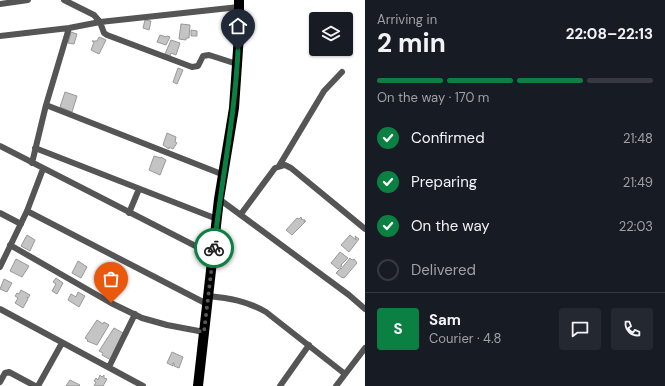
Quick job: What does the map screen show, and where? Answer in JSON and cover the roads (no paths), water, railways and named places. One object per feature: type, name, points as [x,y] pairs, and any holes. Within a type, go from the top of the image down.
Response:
[{"type":"main road","points":[[198,386],[219,199],[234,108],[239,3]]},
{"type":"street","points":[[0,4],[28,0]]},
{"type":"street","points":[[64,0],[94,15],[100,22],[104,33],[107,35],[192,67],[198,66],[203,56],[209,55],[237,64]]},
{"type":"street","points":[[0,36],[69,28],[100,22],[239,3]]},
{"type":"street","points":[[32,162],[46,105],[69,28]]},
{"type":"street","points":[[279,166],[324,91],[342,72]]},
{"type":"street","points":[[46,105],[224,175]]},
{"type":"street","points":[[0,146],[213,255]]},
{"type":"street","points":[[35,148],[217,219]]},
{"type":"street","points":[[241,214],[275,168],[285,165],[291,168],[365,228]]},
{"type":"street","points":[[0,267],[27,211],[43,169]]},
{"type":"street","points":[[129,213],[139,189]]},
{"type":"street","points":[[219,199],[349,295],[365,309]]},
{"type":"street","points":[[27,211],[208,300],[243,301],[256,306],[266,312],[345,374]]},
{"type":"street","points":[[0,213],[21,224]]},
{"type":"street","points":[[10,245],[111,303],[135,314],[167,325],[204,332]]},
{"type":"street","points":[[0,250],[6,254]]},
{"type":"street","points":[[0,309],[143,386]]},
{"type":"street","points":[[109,367],[135,314]]},
{"type":"street","points":[[0,382],[5,373],[8,372],[36,386],[62,342]]},
{"type":"street","points":[[280,386],[309,345]]},
{"type":"street","points":[[336,386],[365,348]]}]
